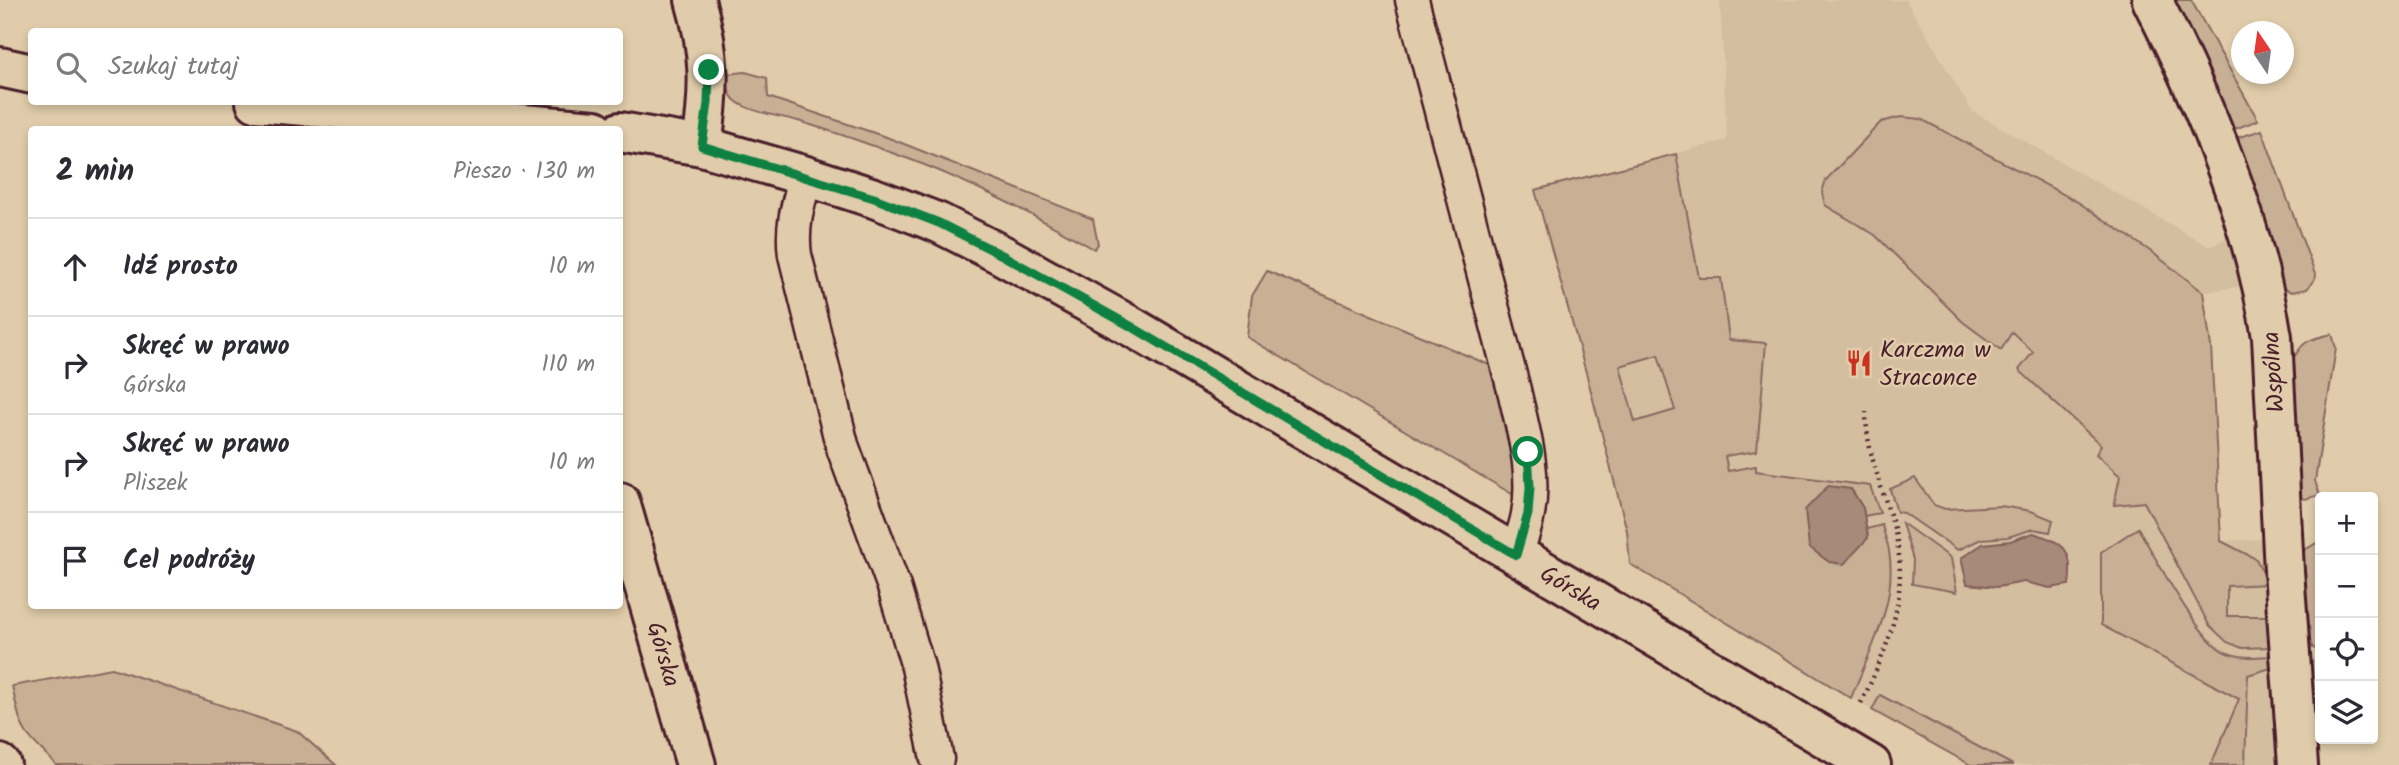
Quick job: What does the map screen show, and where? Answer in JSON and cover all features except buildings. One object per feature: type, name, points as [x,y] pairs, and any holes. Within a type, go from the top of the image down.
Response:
[{"type":"street","points":[[695,0],[705,35],[709,70],[702,146]]},
{"type":"street","name":"Wspólna","points":[[2152,0],[2174,42],[2216,139],[2253,243],[2267,303],[2272,337],[2284,571],[2298,765]]},
{"type":"street","points":[[0,67],[28,73]]},
{"type":"street","points":[[290,105],[513,125]]},
{"type":"street","name":"Górska","points":[[623,133],[702,146],[874,198],[939,223],[1134,328],[1871,765]]},
{"type":"street","name":"Górska","points":[[623,512],[696,765]]},
{"type":"lane","points":[[1412,0],[1528,452],[1528,514],[1516,555]]},
{"type":"lane","points":[[806,176],[795,212],[792,234],[795,255],[842,445],[894,587],[918,667],[937,759]]},
{"type":"path","points":[[1858,709],[1876,673],[1893,628],[1902,572],[1900,548],[1866,435],[1866,412]]},
{"type":"shaded area","points":[[1720,0],[1906,0],[1972,111],[2210,247],[2231,235],[2244,286],[2203,292],[2211,346],[2221,541],[2266,539],[2280,765],[1971,765],[1851,698],[1630,564],[1627,531],[1535,190],[1727,140]]},
{"type":"shaded area","points":[[2172,0],[2191,0],[2231,72],[2231,84],[2238,84],[2258,120],[2230,131]]},
{"type":"shaded area","points":[[745,72],[767,78],[768,97],[889,138],[1093,219],[1098,244],[1094,249],[997,197],[921,163],[742,105],[729,92],[727,74]]},
{"type":"shaded area","points":[[1901,117],[1921,119],[2078,202],[2153,253],[2203,292],[2211,346],[2221,541],[2256,559],[2269,584],[2227,586],[2227,616],[2271,616],[2273,647],[2242,648],[2227,642],[2209,625],[2144,502],[2114,505],[2120,476],[2096,454],[2101,445],[2019,370],[2033,352],[2012,332],[2001,350],[1963,322],[1875,235],[1825,205],[1822,192],[1826,180],[1881,122]]},
{"type":"shaded area","points":[[2262,130],[2316,277],[2307,289],[2292,292],[2279,287],[2233,139]]},
{"type":"shaded area","points":[[1676,154],[1699,278],[1721,278],[1729,340],[1766,343],[1757,451],[1725,456],[1728,471],[1756,466],[1756,471],[1870,486],[1880,513],[1864,516],[1863,508],[1851,489],[1868,539],[1867,529],[1882,525],[1891,570],[1886,608],[1851,698],[1630,564],[1627,531],[1535,190]],"holes":[[[1658,355],[1675,410],[1635,422],[1620,366]]]},
{"type":"shaded area","points":[[1267,271],[1499,369],[1509,414],[1517,497],[1247,337],[1252,296]]},
{"type":"shaded area","points":[[2332,334],[2336,348],[2315,481],[2319,492],[2315,492],[2315,496],[2305,499],[2296,494],[2290,365],[2298,351],[2316,338]]},
{"type":"shaded area","points":[[1915,478],[1934,505],[1945,509],[2001,506],[2031,511],[2053,520],[2050,532],[2033,529],[2008,537],[1981,539],[1958,550],[1904,513],[1897,512],[1890,489]]},
{"type":"shaded area","points":[[1828,486],[1851,489],[1863,508],[1868,538],[1844,564],[1829,562],[1809,547],[1805,510]]},
{"type":"shaded area","points":[[1902,523],[1951,558],[1957,592],[1912,584],[1913,560]]},
{"type":"shaded area","points":[[2138,528],[2190,615],[2214,644],[2237,656],[2273,656],[2274,667],[2248,675],[2245,765],[2211,765],[2239,699],[2101,625],[2101,552]]},
{"type":"shaded area","points":[[2033,533],[2053,540],[2065,550],[2070,564],[2069,585],[2050,588],[2024,582],[1998,587],[1967,584],[1961,558],[1983,544],[2010,541]]},
{"type":"shaded area","points":[[2315,544],[2315,649],[2308,639],[2300,559],[2303,551]]},
{"type":"shaded area","points":[[112,668],[297,731],[336,765],[56,765],[25,730],[12,686]]},
{"type":"shaded area","points":[[1880,695],[2013,765],[1971,765],[1872,710]]},
{"type":"place","name":"Karczma w Straconce","points":[[1859,363]]},
{"type":"route","points":[[709,70],[702,146],[874,198],[939,223],[1134,328],[1516,555],[1528,514],[1528,452]]}]
